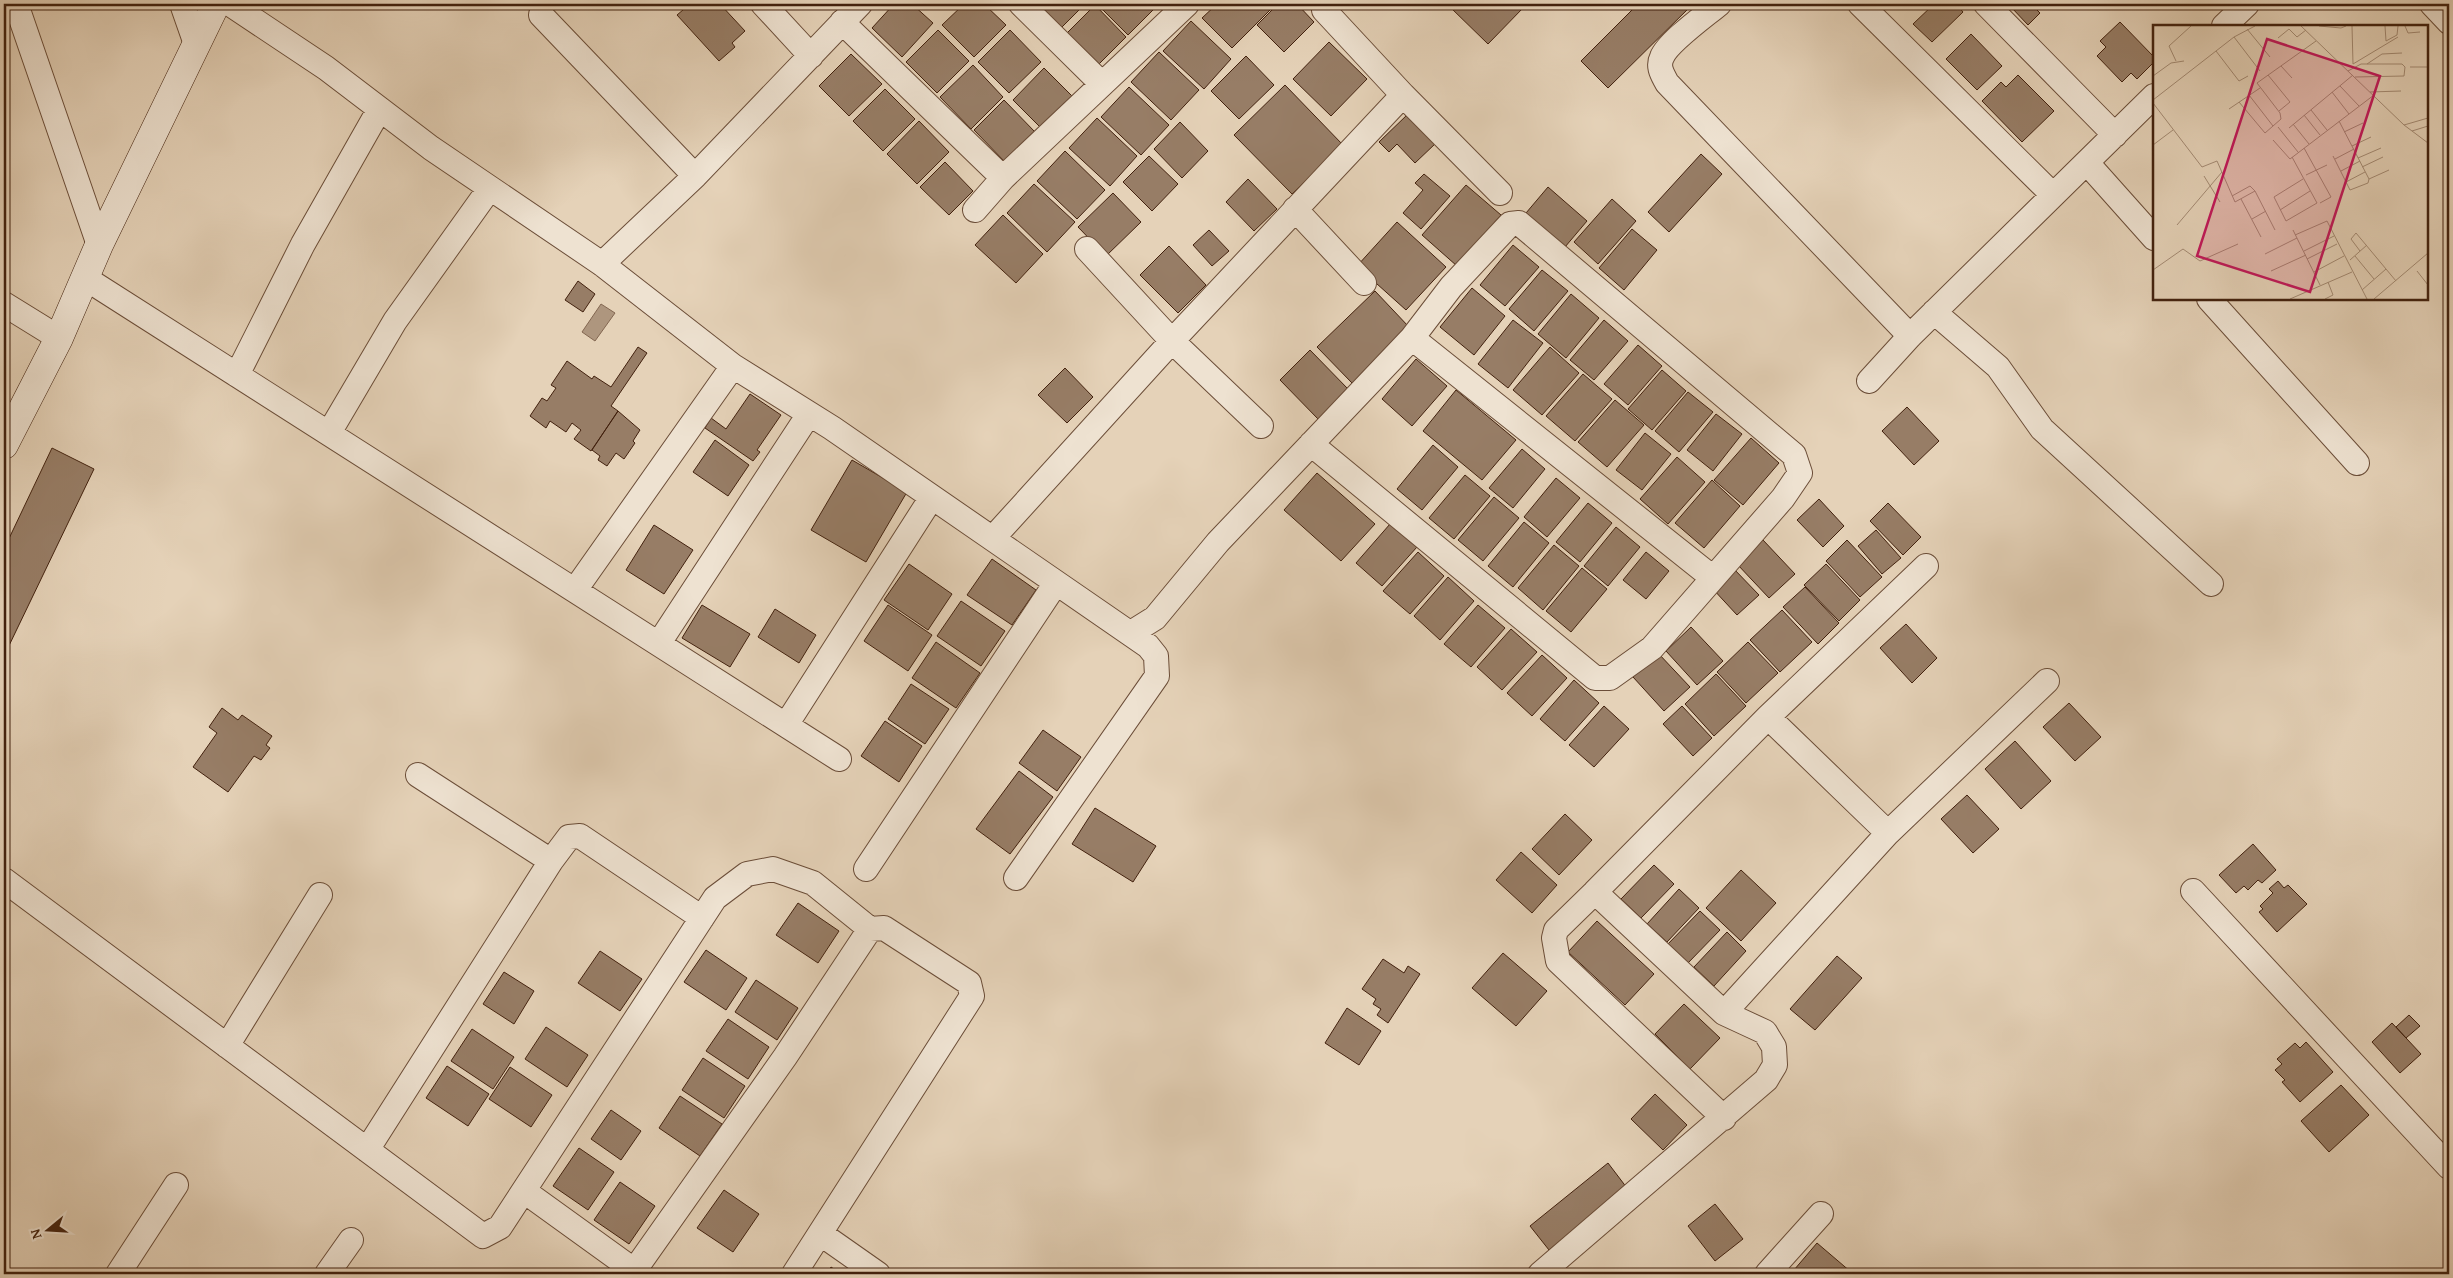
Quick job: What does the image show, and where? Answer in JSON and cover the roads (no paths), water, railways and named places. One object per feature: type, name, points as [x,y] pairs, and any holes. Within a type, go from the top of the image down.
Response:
[{"type":"main road","points":[[4,445],[59,338],[99,245],[216,4]]},
{"type":"street","points":[[16,4],[99,245]]},
{"type":"street","points":[[182,4],[196,44]]},
{"type":"street","points":[[230,4],[326,68],[379,110],[602,264],[733,366],[809,414],[993,538],[1148,646],[1156,656],[1157,676],[1016,878]]},
{"type":"street","points":[[763,4],[811,56]]},
{"type":"street","points":[[602,264],[695,176],[860,4]]},
{"type":"street","points":[[1021,4],[1102,84]]},
{"type":"street","points":[[975,210],[1003,178],[1187,4]]},
{"type":"street","points":[[1719,4],[1670,46],[1661,58],[1660,70],[1667,83],[1910,336]]},
{"type":"street","points":[[1860,4],[2052,194]]},
{"type":"street","points":[[1986,4],[2115,135]]},
{"type":"street","points":[[2432,4],[2449,22]]},
{"type":"street","points":[[1324,10],[1403,95],[1500,193]]},
{"type":"street","points":[[541,16],[695,176]]},
{"type":"street","points":[[842,22],[1003,178]]},
{"type":"street","points":[[993,538],[1172,341],[1403,95]]},
{"type":"street","points":[[1869,381],[1910,336],[2052,194],[2088,164],[2153,97]]},
{"type":"street","points":[[238,375],[303,244],[379,110]]},
{"type":"street","points":[[2088,164],[2153,237]]},
{"type":"street","points":[[329,433],[395,322],[490,188]]},
{"type":"street","points":[[1295,209],[1364,283]]},
{"type":"street","points":[[1130,634],[1154,618],[1218,542],[1310,444],[1412,338],[1451,287],[1510,224],[1519,222],[1794,455],[1800,473],[1783,498],[1652,648],[1610,678],[1595,678],[1310,444]]},
{"type":"street","points":[[1087,249],[1172,341],[1261,426]]},
{"type":"street","points":[[85,278],[839,759]]},
{"type":"street","points":[[2210,300],[2357,463]]},
{"type":"street","points":[[9,312],[59,338]]},
{"type":"street","points":[[1934,312],[1998,367],[2042,429],[2211,584]]},
{"type":"street","points":[[1412,338],[1713,578]]},
{"type":"street","points":[[575,590],[733,366]]},
{"type":"street","points":[[659,643],[809,414]]},
{"type":"street","points":[[786,725],[932,497]]},
{"type":"street","points":[[1724,1118],[1558,961],[1554,938],[1556,930],[1768,717],[1926,566]]},
{"type":"street","points":[[866,869],[1056,583]]},
{"type":"street","points":[[1724,1013],[1888,833],[2047,681]]},
{"type":"street","points":[[1768,717],[1888,833]]},
{"type":"street","points":[[418,775],[551,860]]},
{"type":"street","points":[[367,1150],[551,860],[569,837],[580,836],[702,918]]},
{"type":"street","points":[[4,880],[483,1236],[500,1226],[715,898],[747,874],[773,870],[813,883],[870,929],[884,928],[969,983],[972,996],[794,1274]]},
{"type":"street","points":[[2194,891],[2449,1167]]},
{"type":"street","points":[[1540,1274],[1724,1118],[1766,1080],[1775,1065],[1774,1047],[1765,1032],[1724,1013],[1595,892]]},
{"type":"street","points":[[227,1046],[320,895]]},
{"type":"street","points":[[524,1191],[636,1272],[785,1057],[870,929]]},
{"type":"street","points":[[118,1274],[176,1185]]},
{"type":"street","points":[[1767,1274],[1821,1214]]},
{"type":"street","points":[[821,1234],[878,1274]]},
{"type":"street","points":[[327,1274],[351,1240]]}]
